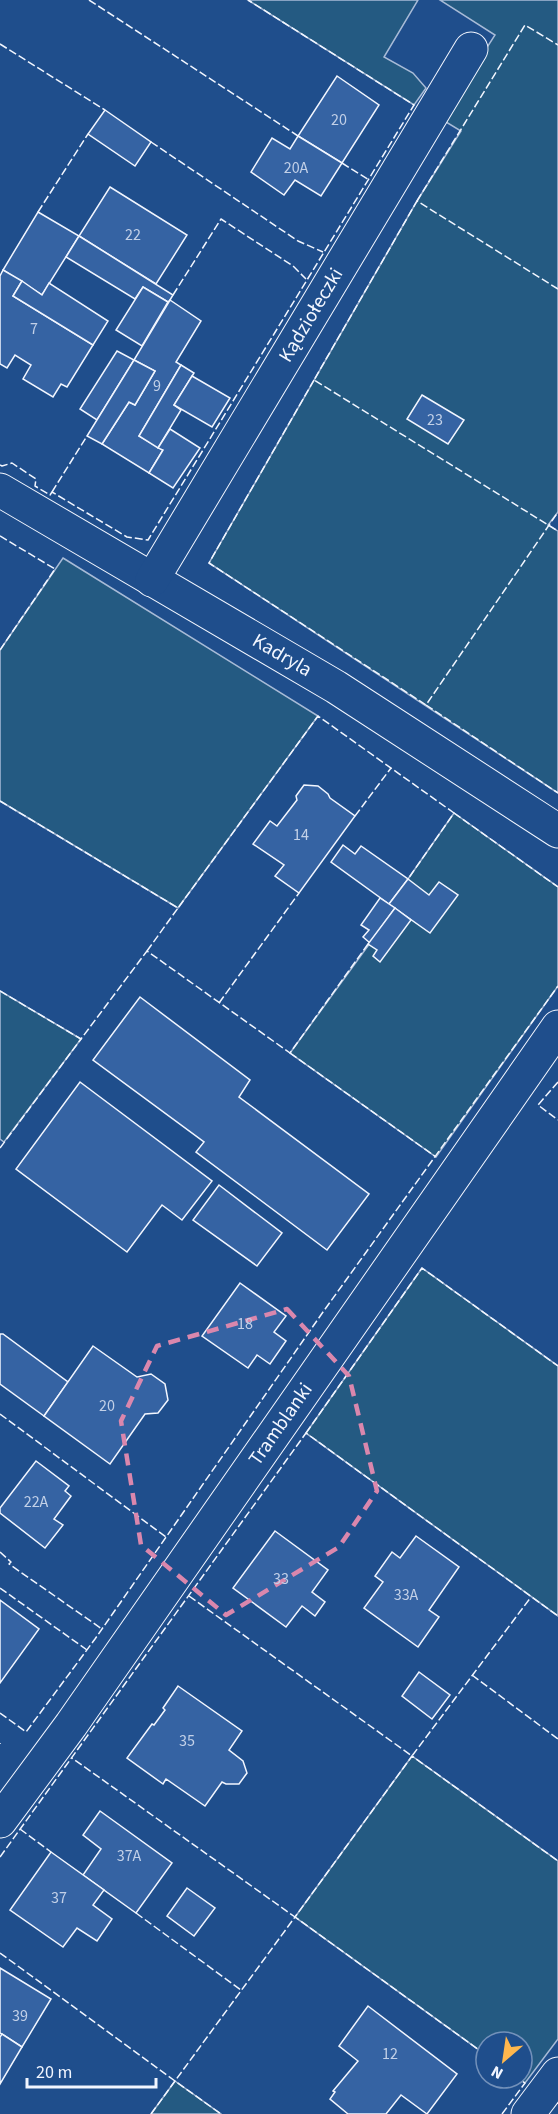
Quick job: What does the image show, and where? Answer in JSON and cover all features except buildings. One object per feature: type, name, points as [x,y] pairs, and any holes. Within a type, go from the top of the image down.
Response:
[{"type":"street","name":"Kądziołeczki","points":[[152,580],[471,49]]},
{"type":"street","name":"Kadryla","points":[[0,490],[336,687],[558,831]]},
{"type":"street","name":"Tramblanki","points":[[0,1821],[70,1725],[558,1027]]},
{"type":"street","points":[[528,2114],[558,2074]]},
{"type":"highlighted area","points":[[287,1309],[349,1376],[377,1491],[339,1547],[226,1615],[141,1545],[121,1421],[157,1346]]},
{"type":"shaded area","points":[[248,0],[418,0],[384,57],[413,73],[426,88],[414,105]]},
{"type":"shaded area","points":[[440,0],[558,0],[558,512],[548,525],[558,531],[558,793],[209,563],[417,201],[461,131],[441,119],[495,35]]},
{"type":"shaded area","points":[[63,558],[318,716],[178,908],[0,801],[0,650]]},
{"type":"shaded area","points":[[454,813],[558,887],[558,986],[436,1157],[290,1053],[370,943],[408,879]]},
{"type":"shaded area","points":[[0,991],[81,1039],[4,1142],[0,1139]]},
{"type":"shaded area","points":[[422,1268],[558,1366],[558,1616],[306,1433]]},
{"type":"shaded area","points":[[412,1756],[558,1861],[558,2039],[534,2071],[534,2030],[474,2030],[474,2046],[295,1917]]},
{"type":"shaded area","points":[[175,2081],[221,2114],[151,2114]]},
{"type":"fence","points":[[89,0],[298,136]]},
{"type":"fence","points":[[0,465],[12,463],[36,479],[35,486],[50,495],[52,492],[127,537],[148,540],[414,105],[248,0]]},
{"type":"fence","points":[[417,201],[525,25],[558,45]]},
{"type":"fence","points":[[0,44],[105,110]]},
{"type":"fence","points":[[38,212],[88,134]]},
{"type":"fence","points":[[151,142],[298,241],[323,252]]},
{"type":"fence","points":[[342,163],[369,180]]},
{"type":"fence","points":[[558,289],[417,201],[314,380],[558,531]]},
{"type":"fence","points":[[173,295],[221,219],[293,266],[306,279]]},
{"type":"fence","points":[[314,380],[209,563],[426,705],[558,512]]},
{"type":"fence","points":[[52,492],[87,436]]},
{"type":"fence","points":[[0,536],[55,569],[0,650]]},
{"type":"fence","points":[[426,705],[558,793]]},
{"type":"fence","points":[[0,801],[178,908],[318,716],[454,813],[408,879]]},
{"type":"fence","points":[[355,816],[391,768]]},
{"type":"fence","points":[[454,813],[558,887]]},
{"type":"fence","points":[[219,1003],[299,893]]},
{"type":"fence","points":[[147,951],[178,908]]},
{"type":"fence","points":[[0,991],[81,1039],[147,951],[290,1053],[368,944]]},
{"type":"fence","points":[[0,1713],[26,1732],[95,1639],[323,1312],[558,986]]},
{"type":"fence","points":[[0,1148],[81,1039]]},
{"type":"fence","points":[[290,1053],[436,1157]]},
{"type":"fence","points":[[558,1082],[538,1105],[558,1120]]},
{"type":"fence","points":[[306,1433],[422,1268],[558,1366]]},
{"type":"fence","points":[[0,1414],[166,1537]]},
{"type":"fence","points":[[0,1857],[306,1433],[558,1616]]},
{"type":"fence","points":[[0,1552],[11,1562],[9,1564],[102,1629]]},
{"type":"fence","points":[[0,1588],[87,1650]]},
{"type":"fence","points":[[189,1596],[412,1756],[531,1597]]},
{"type":"fence","points":[[472,1675],[558,1739]]},
{"type":"fence","points":[[474,2046],[295,1917],[412,1756],[558,1861]]},
{"type":"fence","points":[[0,1953],[175,2081],[295,1917],[72,1758]]},
{"type":"fence","points":[[20,1829],[51,1852]]},
{"type":"fence","points":[[136,1913],[241,1990]]},
{"type":"fence","points":[[151,2114],[175,2081],[221,2114]]},
{"type":"fence","points":[[502,2114],[520,2090]]}]
